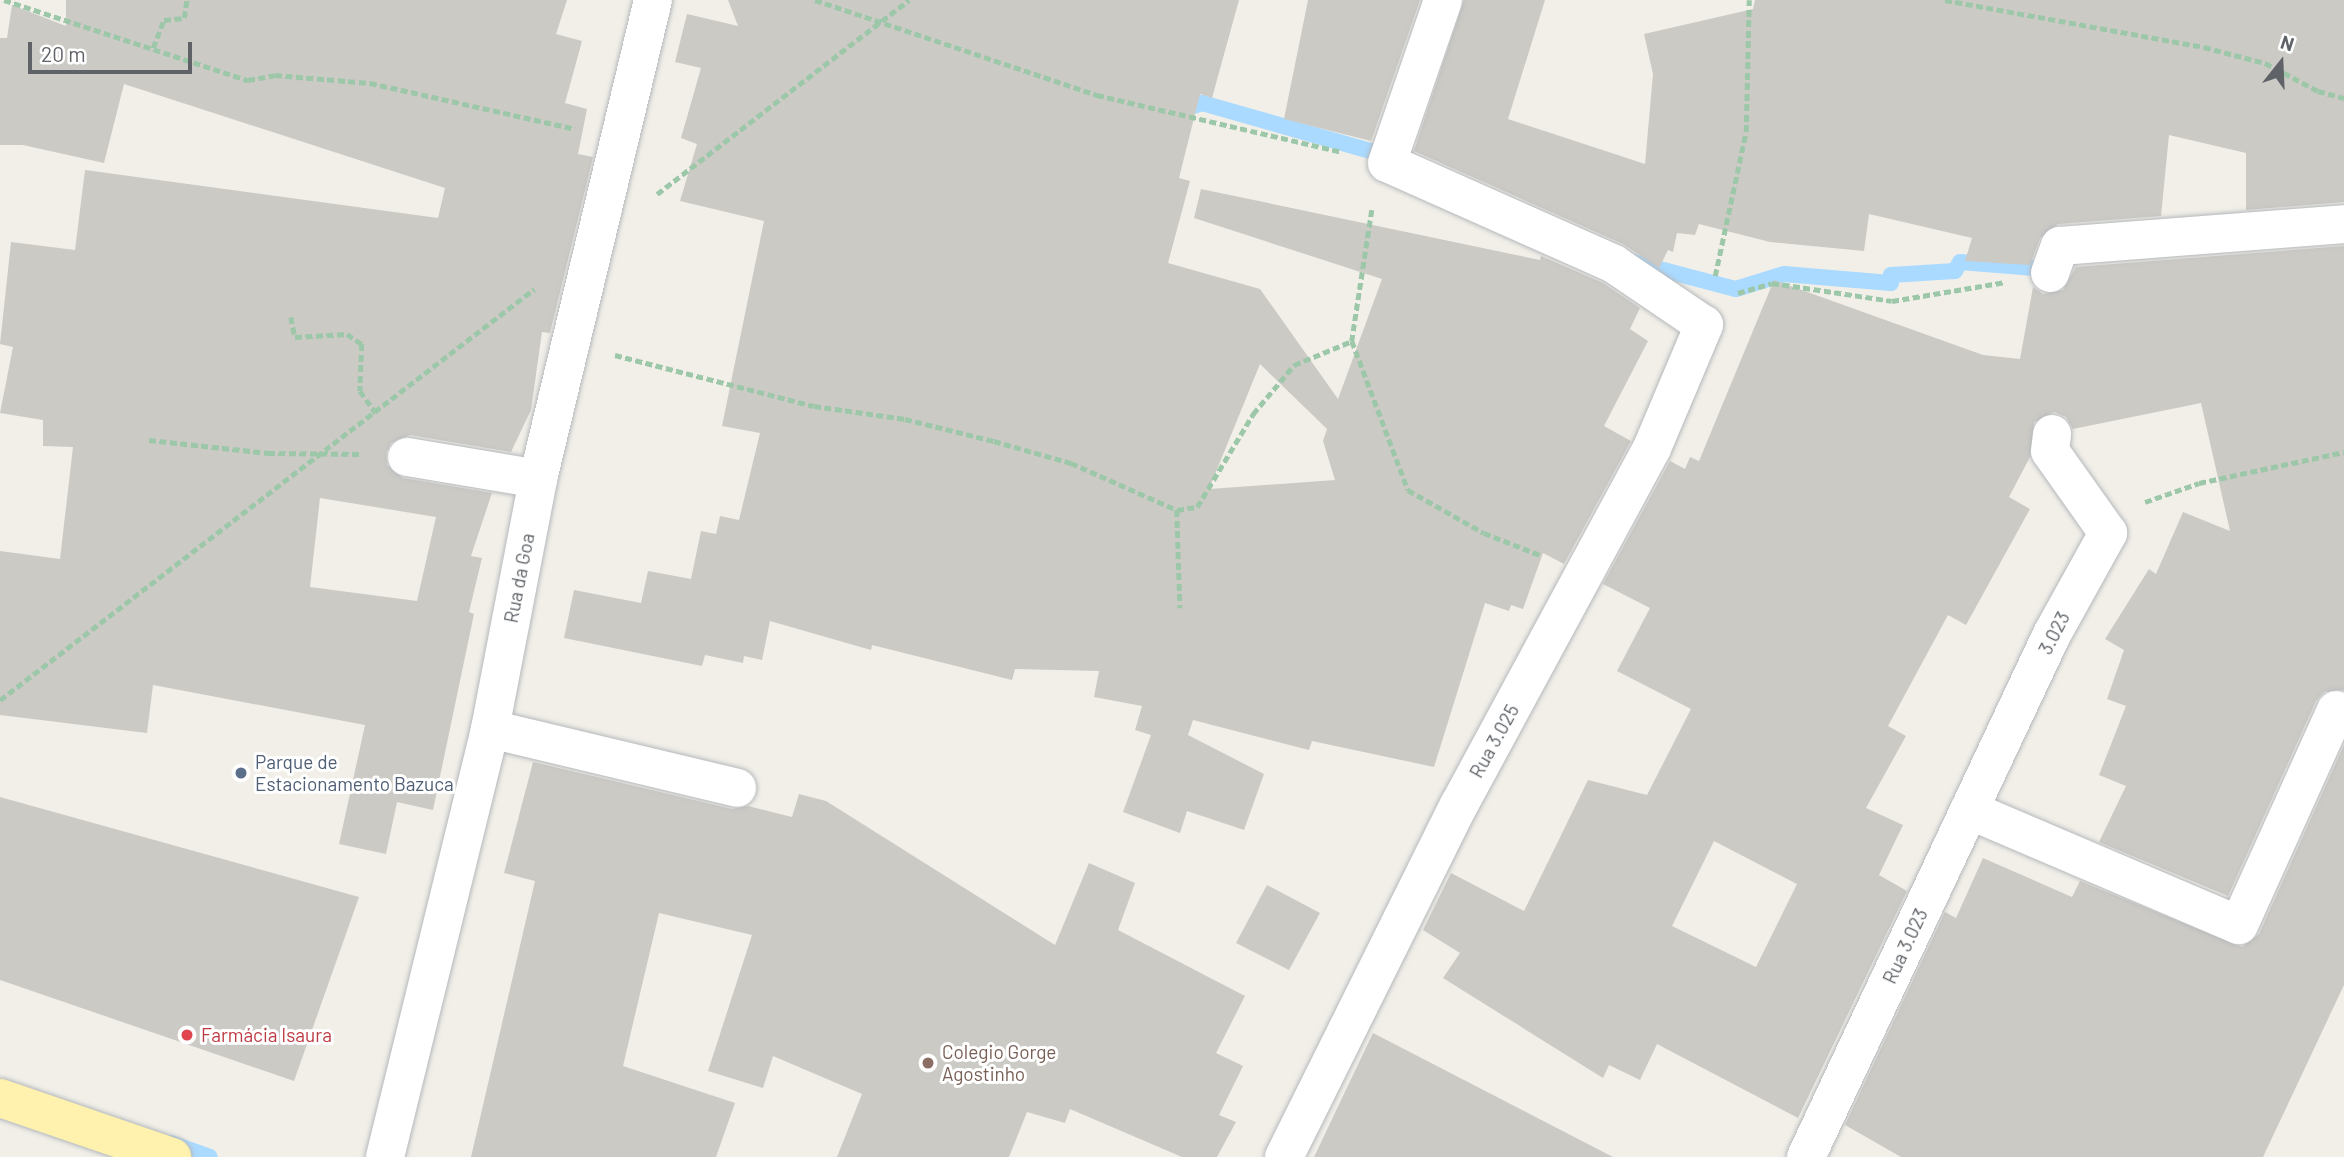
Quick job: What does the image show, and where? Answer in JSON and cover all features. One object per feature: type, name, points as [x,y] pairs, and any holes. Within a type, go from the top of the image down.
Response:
[{"type":"main road","points":[[0,1098],[172,1157]]},
{"type":"street","name":"Rua da Goa","points":[[385,1157],[489,729],[538,480],[574,345],[653,0]]},
{"type":"street","points":[[1443,0],[1387,163],[1614,264],[1708,316]]},
{"type":"street","points":[[2050,273],[2060,246],[2344,224]]},
{"type":"street","name":"Rua 3.025","points":[[1284,1157],[1459,805],[1652,448],[1708,316]]},
{"type":"street","points":[[2052,435],[2050,451],[2108,533]]},
{"type":"street","points":[[407,457],[538,480]]},
{"type":"street","name":"3.023","points":[[2005,735],[2108,533]]},
{"type":"street","points":[[1969,810],[2239,925],[2336,710]]},
{"type":"street","points":[[489,729],[737,788]]},
{"type":"street","name":"Rua 3.023","points":[[1806,1157],[2005,735]]},
{"type":"path","points":[[4,0],[107,38],[153,48],[248,80],[275,75],[370,83],[620,139]]},
{"type":"path","points":[[153,48],[164,20],[184,18],[187,0]]},
{"type":"path","points":[[815,0],[1097,96],[1387,163],[1366,229],[1352,341],[1408,489],[1484,533],[1582,578]]},
{"type":"path","points":[[654,197],[909,0]]},
{"type":"path","points":[[1708,316],[1746,132],[1749,0]]},
{"type":"path","points":[[1945,0],[2204,47],[2265,64],[2318,91],[2344,98]]},
{"type":"path","points":[[1708,316],[1772,283],[1892,301],[2050,273]]},
{"type":"path","points":[[0,700],[543,282]]},
{"type":"path","points":[[291,317],[295,337],[347,334],[362,344],[360,391],[407,457]]},
{"type":"path","points":[[574,345],[814,406],[905,419],[994,441],[1072,463],[1177,510],[1197,507],[1253,414],[1294,365],[1352,341]]},
{"type":"path","points":[[149,440],[268,453],[407,457]]},
{"type":"path","points":[[2108,533],[2129,509],[2160,495],[2344,452]]},
{"type":"path","points":[[1177,510],[1180,608]]},
{"type":"building","points":[[66,0],[567,0],[556,34],[582,41],[565,103],[587,109],[578,154],[593,157],[550,333],[542,332],[531,410],[511,452],[410,435],[391,443],[386,453],[387,465],[403,478],[492,493],[471,556],[482,558],[469,612],[474,614],[433,810],[397,802],[386,854],[339,844],[365,725],[153,685],[147,733],[0,715],[0,551],[60,559],[73,447],[43,446],[43,420],[0,413],[13,347],[0,344],[11,242],[75,250],[85,170],[438,218],[445,188],[124,84],[104,163],[23,145],[0,145],[0,38],[7,38],[12,5],[66,26]],"holes":[[[320,498],[436,517],[417,601],[310,587]]]},
{"type":"building","points":[[728,0],[1239,0],[1212,98],[1200,94],[1179,178],[1190,181],[1168,263],[1260,289],[1338,399],[1382,279],[1194,218],[1201,189],[1540,260],[1541,256],[1603,283],[1640,308],[1630,329],[1648,341],[1604,426],[1631,441],[1564,564],[1543,553],[1523,609],[1511,605],[1509,611],[1485,603],[1434,767],[1312,741],[1309,750],[1193,720],[1188,735],[1264,774],[1244,830],[1187,811],[1180,833],[1123,812],[1151,735],[1135,730],[1142,706],[1094,697],[1099,671],[1015,669],[1012,680],[872,645],[871,650],[770,621],[762,660],[744,656],[743,663],[705,655],[702,666],[564,638],[574,590],[641,603],[648,571],[691,579],[701,531],[716,534],[720,516],[739,520],[760,433],[722,426],[764,221],[680,201],[697,144],[681,138],[701,68],[675,62],[687,14],[738,26]],"holes":[[[1260,364],[1327,429],[1323,441],[1335,480],[1209,489]]]},
{"type":"building","points":[[1308,0],[1420,0],[1371,141],[1284,119]]},
{"type":"building","points":[[1464,0],[1545,0],[1508,119],[1645,164],[1653,74],[1644,34],[1753,9],[1755,0],[2344,0],[2344,202],[2246,210],[2246,153],[2169,135],[2161,216],[2058,224],[2040,238],[2030,265],[1965,261],[1972,238],[1869,214],[1864,251],[1770,242],[1699,224],[1695,235],[1677,233],[1673,252],[1668,250],[1659,268],[1623,244],[1414,151]]},
{"type":"building","points":[[2344,246],[2344,690],[2324,692],[2316,701],[2228,896],[2099,842],[2126,786],[2099,775],[2126,706],[2107,699],[2124,650],[2105,639],[2149,569],[2156,574],[2183,512],[2230,531],[2201,403],[2073,429],[2066,417],[2054,412],[2034,422],[2030,457],[2009,497],[2030,509],[1966,625],[1948,615],[1888,726],[1906,736],[1866,808],[1903,825],[1879,875],[1907,891],[1798,1118],[1657,1044],[1640,1080],[1609,1065],[1603,1078],[1443,978],[1460,953],[1423,930],[1451,873],[1524,911],[1588,780],[1647,795],[1691,709],[1617,671],[1650,608],[1603,584],[1670,461],[1685,469],[1690,457],[1699,461],[1774,280],[1983,355],[2020,359],[2033,287],[2043,294],[2063,290],[2076,267]],"holes":[[[1714,841],[1797,884],[1756,967],[1672,926]]]},
{"type":"building","points":[[2344,745],[2344,985],[2263,1157],[1901,1157],[1845,1125],[1945,912],[1956,918],[1983,858],[2072,897],[2080,881],[2242,947],[2259,934]]},
{"type":"building","points":[[533,762],[732,809],[748,806],[792,817],[799,794],[826,801],[1055,945],[1089,863],[1135,883],[1118,930],[1245,996],[1216,1053],[1243,1066],[1219,1115],[1236,1122],[1217,1157],[1182,1157],[1070,1109],[1065,1123],[1027,1112],[1009,1157],[837,1157],[862,1094],[773,1056],[763,1088],[708,1071],[752,935],[659,913],[623,1066],[735,1103],[716,1157],[471,1157],[535,881],[504,873]]},
{"type":"building","points":[[0,797],[359,897],[294,1081],[0,980]]},
{"type":"building","points":[[1267,885],[1320,913],[1289,970],[1236,943]]},
{"type":"building","points":[[1373,1033],[1613,1157],[1314,1157]]},
{"type":"waterway","points":[[1179,111],[1202,103],[1392,157]]},
{"type":"waterway","points":[[1633,262],[1736,289],[1784,274],[1891,283],[1891,275],[1955,271],[1960,262],[2047,269],[2049,263]]},
{"type":"waterway","points":[[171,1143],[210,1157]]},
{"type":"place","name":"Parque de Estacionamento Bazuca","points":[[241,773]]},
{"type":"place","name":"Farmácia Isaura","points":[[187,1035]]},
{"type":"place","name":"Colegio Gorge Agostinho","points":[[928,1063]]}]
